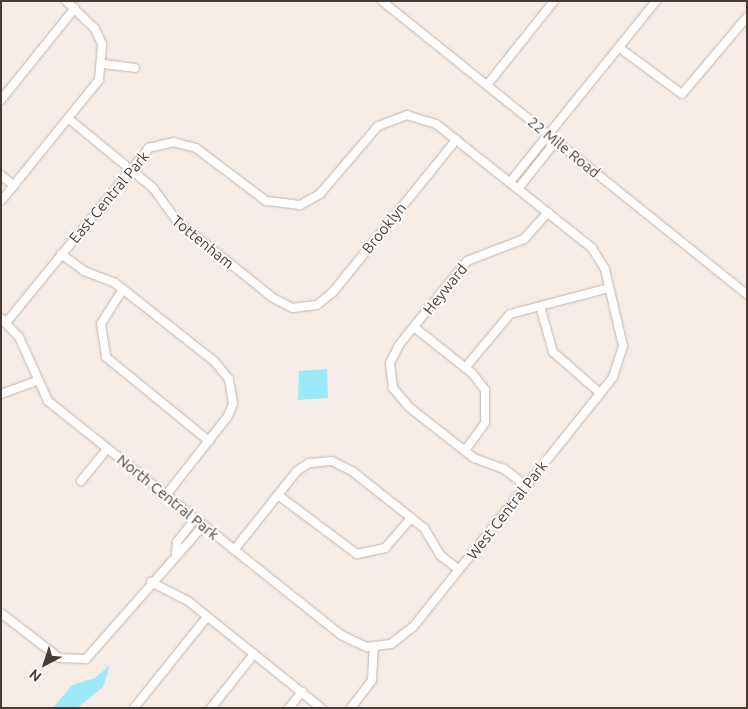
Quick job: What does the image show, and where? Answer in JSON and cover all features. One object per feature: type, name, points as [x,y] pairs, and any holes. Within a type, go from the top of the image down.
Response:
[{"type":"street","points":[[1,201],[99,80],[103,64],[95,29],[66,1]]},
{"type":"street","name":"22 Mile Road","points":[[382,1],[747,294]]},
{"type":"street","points":[[487,85],[554,1]]},
{"type":"street","points":[[510,182],[621,49],[656,1]]},
{"type":"street","points":[[1,100],[75,8]]},
{"type":"street","points":[[621,49],[682,94],[747,17]]},
{"type":"street","points":[[103,64],[135,68]]},
{"type":"street","name":"East Central Park","points":[[4,320],[149,148],[167,142],[186,144],[264,200],[288,206],[318,197],[373,131],[390,118],[418,116],[456,140]]},
{"type":"street","name":"Tottenham","points":[[69,119],[153,188],[167,212],[273,298],[294,308],[306,308]]},
{"type":"street","points":[[518,189],[551,147],[550,136]]},
{"type":"street","points":[[456,140],[548,212],[596,253],[609,288],[510,314],[465,368]]},
{"type":"street","name":"Brooklyn","points":[[306,308],[317,305],[333,292],[456,140]]},
{"type":"street","points":[[1,175],[14,186]]},
{"type":"street","name":"Heyward","points":[[464,451],[398,396],[390,373],[396,350],[467,261],[524,239],[548,212]]},
{"type":"street","points":[[61,254],[123,289],[220,366],[233,393],[228,416],[166,495]]},
{"type":"street","name":"West Central Park","points":[[370,647],[390,644],[408,633],[600,393],[616,370],[623,346],[609,288]]},
{"type":"street","points":[[123,289],[101,324],[106,357],[209,441]]},
{"type":"street","points":[[540,306],[553,352],[600,393]]},
{"type":"street","name":"North Central Park","points":[[4,320],[19,337],[36,381],[48,401],[345,639],[370,647]]},
{"type":"street","points":[[414,327],[465,368],[485,390],[488,408],[483,427],[464,451],[504,469],[526,486]]},
{"type":"street","points":[[1,394],[36,381]]},
{"type":"street","points":[[81,481],[107,448]]},
{"type":"street","points":[[234,550],[296,471],[318,461],[344,465],[427,532],[440,555],[459,570]]},
{"type":"street","points":[[278,496],[357,554],[386,548],[411,518]]},
{"type":"street","points":[[176,553],[186,531],[195,519]]},
{"type":"street","points":[[1,613],[59,658],[77,661],[90,655],[176,553],[204,526]]},
{"type":"street","points":[[186,531],[194,537]]},
{"type":"street","points":[[151,582],[207,617],[321,708]]},
{"type":"street","points":[[134,708],[207,617]]},
{"type":"street","points":[[351,708],[372,680],[370,647]]},
{"type":"street","points":[[212,708],[254,654]]},
{"type":"street","points":[[289,708],[302,692]]},
{"type":"water","points":[[327,369],[328,398],[298,400],[299,371]]},
{"type":"water","points":[[110,665],[103,687],[77,708],[53,708],[72,685],[95,678]]}]
